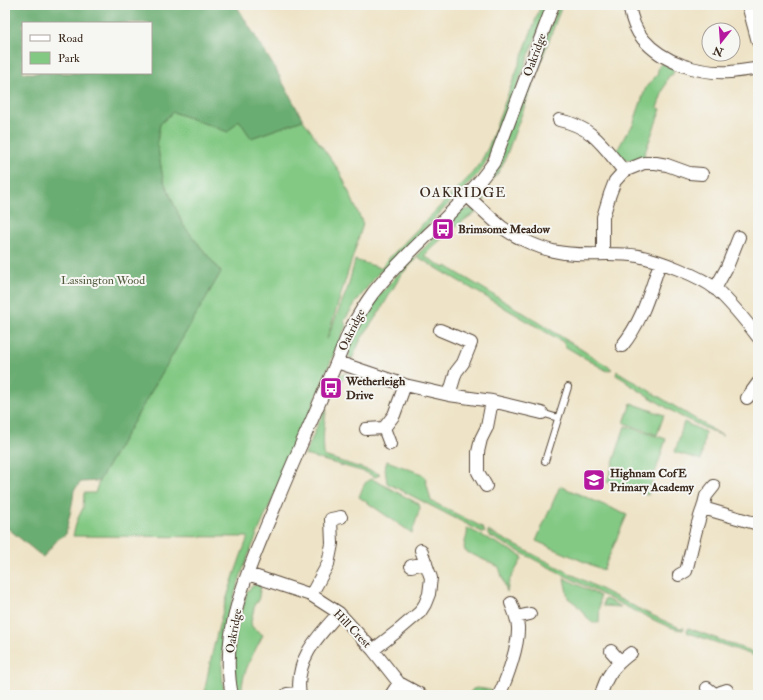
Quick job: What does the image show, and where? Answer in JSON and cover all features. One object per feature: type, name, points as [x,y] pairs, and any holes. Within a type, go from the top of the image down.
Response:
[{"type":"street","name":"Oakridge","points":[[232,695],[229,683],[229,650],[236,613],[248,574],[297,452],[354,322],[372,294],[467,196],[494,162],[553,5]]},
{"type":"street","points":[[629,5],[635,28],[642,39],[651,48],[669,60],[699,70],[729,72],[758,68]]},
{"type":"street","points":[[748,5],[758,42]]},
{"type":"street","points":[[566,118],[582,127],[598,140],[624,171]]},
{"type":"street","points":[[603,254],[603,217],[615,181],[624,171],[644,163],[656,163],[667,165],[689,173],[702,174]]},
{"type":"street","points":[[467,196],[503,228],[531,243],[553,251],[574,254],[638,256],[686,272],[715,289],[745,320],[758,337]]},
{"type":"street","points":[[715,289],[740,244]]},
{"type":"street","points":[[629,343],[644,310],[660,263]]},
{"type":"street","points":[[440,330],[477,345],[456,372],[448,395]]},
{"type":"street","points":[[337,362],[405,385],[448,395],[492,401],[537,416]]},
{"type":"street","points":[[366,429],[384,428],[394,415],[405,385]]},
{"type":"street","points":[[486,486],[472,473],[481,439],[487,427],[492,401]]},
{"type":"street","points":[[384,428],[390,444]]},
{"type":"street","points":[[686,574],[697,523],[706,496],[714,486]]},
{"type":"street","points":[[703,508],[758,524]]},
{"type":"street","points":[[311,595],[328,564],[332,544],[331,519],[341,517]]},
{"type":"street","points":[[373,650],[420,612],[425,604],[429,594],[431,578],[421,550]]},
{"type":"street","points":[[411,566],[426,563]]},
{"type":"street","name":"Hill Crest","points":[[248,574],[311,595],[339,613],[373,650],[399,684],[421,695]]},
{"type":"street","points":[[499,695],[517,641],[518,628],[511,603]]},
{"type":"street","points":[[286,694],[300,694],[300,674],[306,655],[316,638],[339,613]]},
{"type":"street","points":[[516,617],[530,614]]},
{"type":"street","points":[[611,651],[620,661]]},
{"type":"street","points":[[600,695],[608,675],[620,661],[631,653]]},
{"type":"street","points":[[391,695],[399,684]]},
{"type":"lane","points":[[545,461],[568,387]]},
{"type":"lane","points":[[537,416],[558,418]]},
{"type":"green space","name":"Lassington Wood","points":[[5,5],[236,5],[276,70],[303,120],[251,138],[239,120],[228,132],[173,112],[160,124],[157,142],[163,179],[183,225],[221,272],[99,481],[81,482],[74,490],[66,534],[58,539],[43,557],[5,526]]},
{"type":"green space","points":[[541,5],[548,5],[493,150],[479,173],[384,271],[380,271],[356,302],[344,321],[346,326],[253,544],[235,592],[223,643],[222,677],[225,695],[204,695],[222,615],[248,537],[73,536],[77,520],[83,508],[84,493],[95,493],[99,481],[221,272],[183,225],[163,179],[157,143],[160,124],[173,112],[228,132],[239,120],[251,138],[303,120],[340,172],[363,224],[327,339],[348,287],[355,260],[381,268],[387,260],[469,177],[480,163],[488,148]]},
{"type":"green space","points":[[559,5],[562,5],[504,162],[498,173],[489,183],[484,201],[482,200],[481,192]]},
{"type":"green space","points":[[662,63],[674,69],[673,74],[668,77],[657,108],[661,109],[643,158],[629,160],[623,158],[617,151],[627,132],[633,125],[646,87],[657,75],[659,66]]},
{"type":"green space","points":[[471,209],[477,212],[449,232],[424,256],[445,268],[446,266],[612,369],[607,371],[566,347],[563,342],[416,256],[462,210]]},
{"type":"green space","points":[[414,257],[416,259],[401,275],[380,311],[361,339],[352,359],[350,358],[348,348],[352,336],[361,321],[384,290]]},
{"type":"green space","points":[[617,371],[723,436],[680,416],[627,383],[616,375]]},
{"type":"green space","points":[[347,373],[317,420],[337,376]]},
{"type":"green space","points":[[631,403],[664,415],[657,435],[624,423]]},
{"type":"green space","points":[[327,408],[323,444],[324,456],[380,474],[378,476],[375,477],[365,472],[305,455],[318,424]]},
{"type":"green space","points":[[684,422],[705,432],[701,460],[675,452]]},
{"type":"green space","points":[[625,426],[666,439],[648,495],[607,482]]},
{"type":"green space","points":[[387,461],[422,474],[425,477],[431,501],[482,527],[485,532],[484,533],[387,483],[385,468]]},
{"type":"green space","points":[[372,479],[419,504],[420,508],[412,533],[359,497],[365,483]]},
{"type":"green space","points":[[560,486],[627,515],[603,570],[536,541]]},
{"type":"green space","points":[[467,528],[522,556],[522,559],[509,581],[507,592],[499,567],[465,551],[464,545]]},
{"type":"green space","points":[[488,531],[645,612],[680,628],[684,628],[683,630],[672,628],[598,593],[488,535]]},
{"type":"green space","points":[[564,578],[600,596],[599,623],[591,622],[576,604],[568,598]]},
{"type":"green space","points":[[261,584],[258,602],[255,603],[251,622],[252,627],[263,635],[245,672],[242,695],[237,695],[234,662],[236,634],[247,592],[251,587]]},
{"type":"green space","points":[[604,599],[608,600],[621,607],[603,606]]},
{"type":"green space","points":[[688,628],[758,654],[758,657],[689,633],[687,632]]},
{"type":"green space","points":[[478,688],[490,690],[496,693],[494,695],[468,695],[473,689]]},
{"type":"place","name":"Brimsome Meadow","points":[[443,229]]},
{"type":"place","name":"Wetherleigh Drive","points":[[331,388]]},
{"type":"place","name":"Highnam CofE Primary Academy","points":[[594,480]]},
{"type":"district","name":"OAKRIDGE","points":[[463,192]]}]
